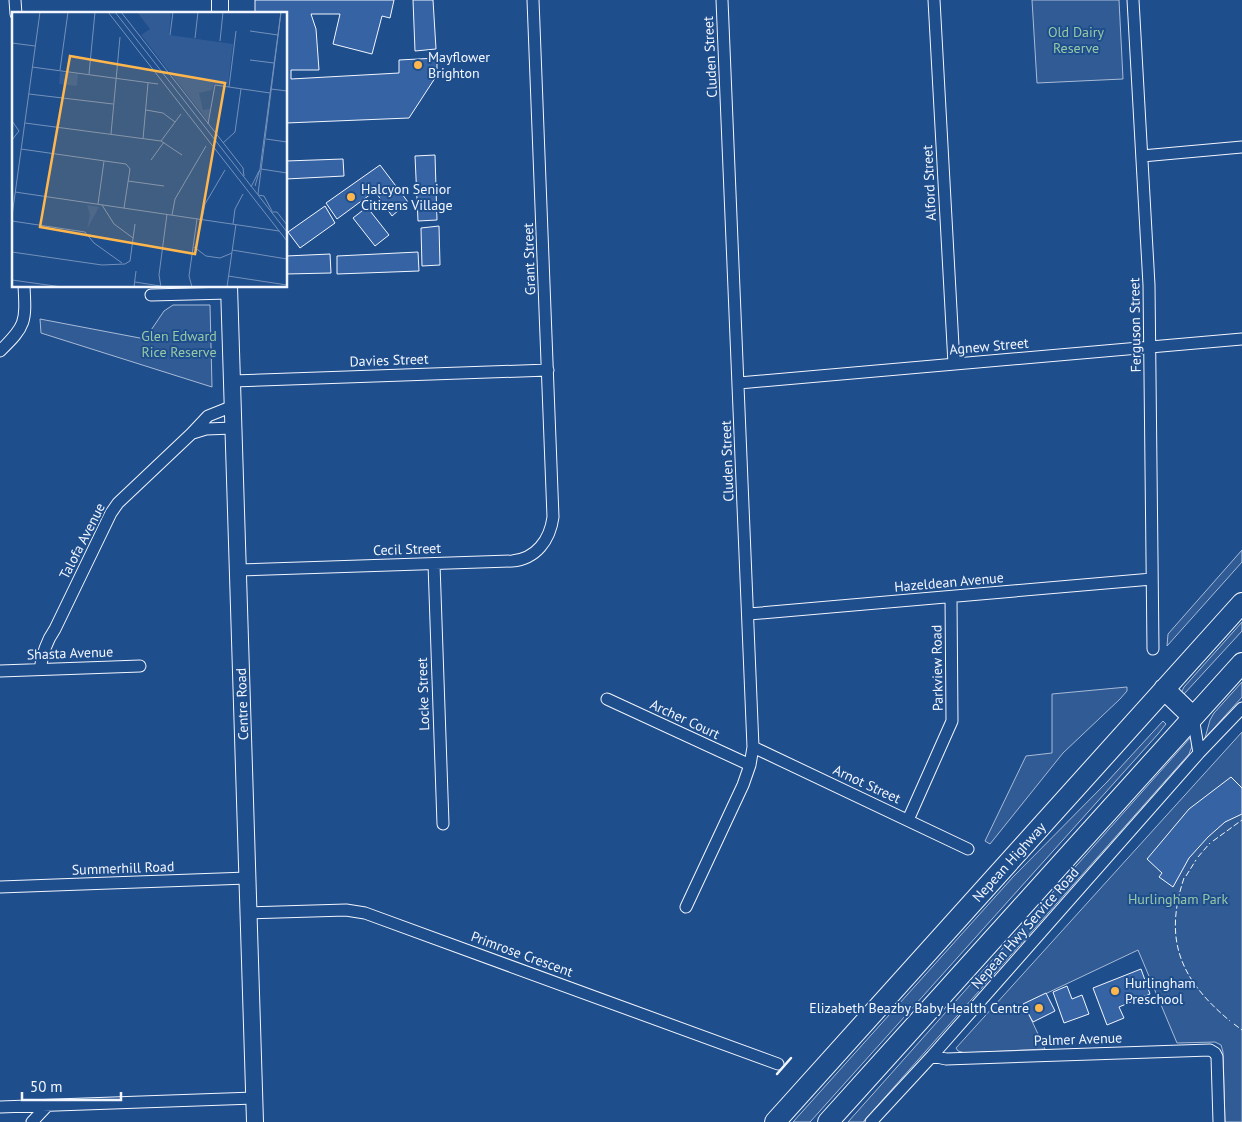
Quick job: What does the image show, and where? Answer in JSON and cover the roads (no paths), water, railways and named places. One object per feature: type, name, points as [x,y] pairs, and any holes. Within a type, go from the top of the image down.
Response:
[{"type":"highway","name":"Nepean Highway","points":[[775,1122],[1242,603]]},
{"type":"highway","points":[[828,1122],[1242,663]]},
{"type":"highway","points":[[1164,689],[1193,717]]},
{"type":"main road","name":"Centre Road","points":[[229,289],[255,1122]]},
{"type":"street","name":"Grant Street","points":[[533,0],[553,517]]},
{"type":"street","name":"Cluden Street","points":[[686,907],[743,786],[750,766],[753,746],[722,0]]},
{"type":"street","name":"Alford Street","points":[[934,0],[954,364]]},
{"type":"street","name":"Ferguson Street","points":[[1133,0],[1148,259],[1153,649]]},
{"type":"street","points":[[1142,156],[1242,147]]},
{"type":"street","points":[[0,351],[15,337],[23,324],[25,315],[24,288]]},
{"type":"street","points":[[151,295],[229,289]]},
{"type":"street","name":"Agnew Street","points":[[739,383],[1242,339]]},
{"type":"street","name":"Davies Street","points":[[232,381],[548,370]]},
{"type":"street","name":"Talofa Avenue","points":[[46,669],[43,651],[111,513],[118,503],[192,434],[208,416],[233,406]]},
{"type":"street","points":[[192,434],[206,429],[233,428]]},
{"type":"street","name":"Cecil Street","points":[[238,570],[512,561],[526,558],[533,554],[548,538],[552,528],[553,517]]},
{"type":"street","name":"Locke Street","points":[[434,564],[443,824]]},
{"type":"street","name":"Hazeldean Avenue","points":[[749,614],[1152,579]]},
{"type":"street","name":"Parkview Road","points":[[908,820],[952,721],[951,597]]},
{"type":"street","name":"Shasta Avenue","points":[[0,671],[140,666]]},
{"type":"street","name":"Archer Court","points":[[607,699],[750,766]]},
{"type":"street","name":"Nepean Hwy Service Road","points":[[871,1122],[1242,708]]},
{"type":"street","points":[[1193,717],[1200,753]]},
{"type":"street","name":"Arnot Street","points":[[753,746],[968,849]]},
{"type":"street","name":"Summerhill Road","points":[[0,887],[247,878]]},
{"type":"street","name":"Primrose Crescent","points":[[248,913],[346,910],[365,913],[778,1064]]},
{"type":"street","name":"Palmer Avenue","points":[[932,1056],[946,1060],[1206,1049],[1215,1053],[1217,1062],[1219,1122]]},
{"type":"street","points":[[0,1107],[254,1098]]},
{"type":"street","points":[[32,1122],[47,1106]]},
{"type":"place","name":"Mayflower Brighton","points":[[418,65]]},
{"type":"place","name":"Halcyon Senior Citizens Village","points":[[351,197]]},
{"type":"place","name":"Hurlingham Preschool","points":[[1115,991]]},
{"type":"place","name":"Elizabeth Beazby Baby Health Centre","points":[[1039,1008]]},
{"type":"park label","name":"Old Dairy Reserve","points":[[1076,40]]},
{"type":"park label","name":"Glen Edward Rice Reserve","points":[[179,344]]},
{"type":"park label","name":"Hurlingham Park","points":[[1178,899]]}]
